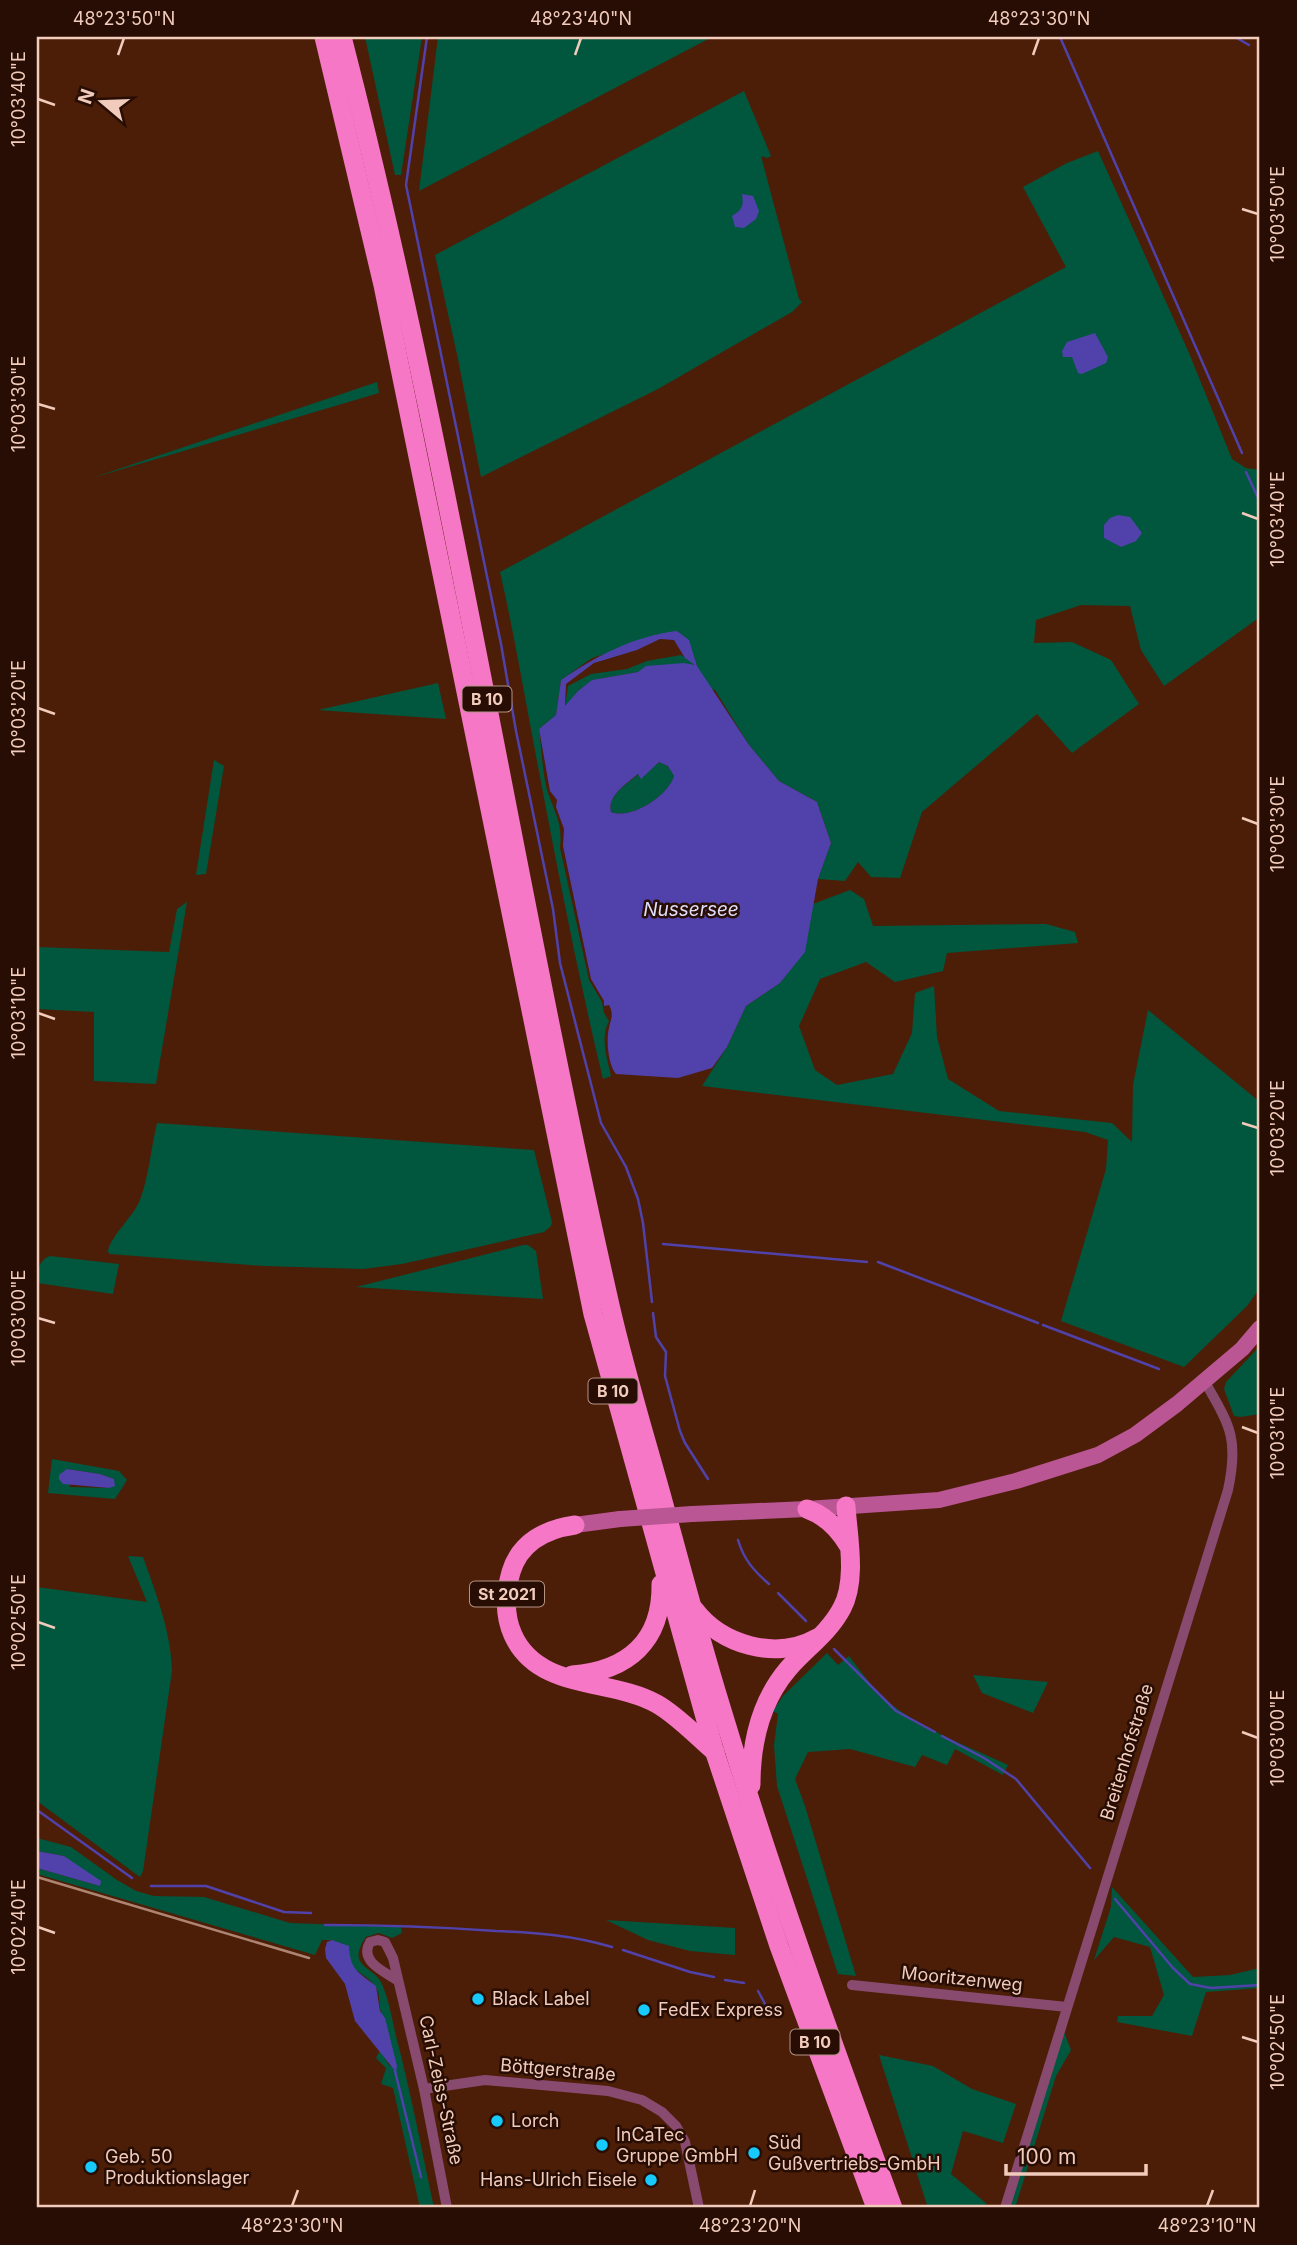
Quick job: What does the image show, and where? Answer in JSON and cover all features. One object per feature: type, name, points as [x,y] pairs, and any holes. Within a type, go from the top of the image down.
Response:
[{"type":"highway","name":"B 10","points":[[324,37],[383,285],[593,1314],[715,1753],[779,1946],[876,2208]]},
{"type":"highway","name":"B 10","points":[[342,37],[365,127],[434,438],[611,1309],[691,1605],[751,1803],[826,2026],[893,2208]]},
{"type":"highway","points":[[751,1803],[751,1759],[756,1728],[770,1694],[788,1669],[824,1634],[843,1608],[848,1589],[846,1506]]},
{"type":"highway","points":[[807,1509],[832,1523],[848,1545]]},
{"type":"highway","name":"St 2021","points":[[561,1676],[533,1662],[517,1645],[508,1625],[506,1602],[513,1563],[523,1550],[537,1536],[554,1528],[575,1525]]},
{"type":"highway","points":[[561,1676],[589,1674],[611,1668],[637,1653],[652,1632],[660,1614],[662,1586],[659,1555]]},
{"type":"highway","points":[[691,1605],[703,1620],[720,1634],[744,1644],[778,1649],[807,1643],[824,1634]]},
{"type":"highway","points":[[561,1676],[633,1694],[657,1704],[715,1753]]},
{"type":"main road","name":"St 2021","points":[[575,1525],[692,1514],[939,1500],[1016,1481],[1098,1455],[1135,1435],[1205,1382],[1242,1349],[1260,1328]]},
{"type":"street","name":"Breitenhofstraße","points":[[1005,2208],[1233,1468],[1230,1426],[1205,1382]]},
{"type":"street","name":"Carl-Zeiss-Straße","points":[[397,1980],[404,1999],[424,2089],[447,2208]]},
{"type":"street","name":"Mooritzenweg","points":[[852,1985],[1067,2007]]},
{"type":"street","name":"Böttgerstraße","points":[[424,2089],[485,2080],[608,2091],[642,2100],[662,2112],[676,2126],[685,2142],[698,2208]]},
{"type":"green space","points":[[365,37],[422,37],[401,175],[395,175]]},
{"type":"green space","points":[[438,37],[712,37],[419,191]]},
{"type":"green space","points":[[744,91],[771,156],[761,156],[802,302],[792,312],[658,389],[481,477],[435,255]]},
{"type":"green space","points":[[1098,151],[1189,353],[1232,459],[1246,468],[1260,470],[1260,617],[1164,686],[1141,650],[1130,606],[1081,605],[1036,620],[1034,643],[1072,642],[1111,660],[1139,704],[1072,753],[1037,714],[922,812],[900,878],[871,877],[858,862],[845,881],[818,879],[831,843],[817,802],[779,781],[749,745],[715,690],[638,672],[593,680],[578,691],[565,707],[568,686],[591,674],[627,669],[647,661],[681,655],[697,665],[678,631],[592,658],[561,680],[556,715],[539,729],[545,783],[559,824],[560,848],[589,980],[609,1021],[605,1041],[611,1076],[603,1079],[565,904],[500,572],[1066,267],[1023,187],[1067,163]]},
{"type":"green space","points":[[377,382],[379,393],[92,478]]},
{"type":"green space","points":[[438,683],[446,719],[318,710]]},
{"type":"green space","points":[[214,760],[224,766],[206,874],[196,875]]},
{"type":"green space","points":[[659,762],[668,766],[674,776],[664,791],[648,804],[628,813],[611,812],[612,800],[619,790],[639,774],[641,778]]},
{"type":"green space","points":[[850,890],[864,899],[873,926],[1046,924],[1075,932],[1078,943],[947,953],[943,971],[895,982],[866,962],[820,979],[799,1026],[815,1070],[837,1085],[893,1074],[912,1033],[915,993],[934,986],[937,1037],[948,1079],[999,1111],[1112,1123],[1132,1142],[1133,1085],[1148,1010],[1260,1102],[1260,1288],[1247,1306],[1184,1367],[1061,1321],[1106,1169],[1108,1140],[1085,1132],[702,1086],[727,1047],[746,1006],[780,983],[804,952],[813,904]]},
{"type":"green space","points":[[187,902],[156,1084],[94,1081],[94,1012],[37,1009],[37,947],[169,952],[177,909]]},
{"type":"green space","points":[[157,1123],[534,1150],[551,1226],[544,1232],[402,1264],[363,1269],[264,1266],[110,1254],[108,1252],[112,1241],[140,1200]]},
{"type":"green space","points":[[523,1245],[536,1251],[543,1299],[356,1287]]},
{"type":"green space","points":[[50,1256],[119,1264],[113,1294],[37,1283],[41,1264]]},
{"type":"green space","points":[[1260,1346],[1260,1414],[1234,1416],[1224,1389],[1226,1382]]},
{"type":"green space","points":[[52,1459],[119,1471],[127,1480],[115,1499],[48,1493]],"holes":[[[67,1469],[114,1479],[109,1488],[70,1487]]]},
{"type":"green space","points":[[128,1556],[143,1557],[166,1627],[172,1671],[140,1877],[37,1801],[37,1587],[147,1602]]},
{"type":"green space","points":[[827,1653],[838,1665],[849,1656],[880,1694],[907,1715],[940,1734],[1008,1765],[1003,1775],[955,1749],[947,1765],[922,1755],[915,1767],[850,1749],[808,1752],[795,1779],[856,1976],[838,1974],[777,1786],[774,1745],[778,1714],[773,1711],[783,1696]]},
{"type":"green space","points":[[973,1675],[1048,1682],[1033,1713],[982,1693]]},
{"type":"green space","points":[[37,1838],[71,1847],[117,1880],[136,1891],[154,1896],[204,1897],[290,1923],[401,1927],[402,1933],[392,1938],[379,1933],[366,1937],[359,1954],[363,1965],[378,1978],[387,1996],[434,2208],[420,2208],[393,2088],[381,2084],[386,2068],[376,2058],[380,2051],[390,2066],[396,2066],[378,1992],[370,1981],[353,1967],[349,1947],[332,1940],[322,1940],[315,1955],[37,1874],[37,1868],[100,1886],[64,1856],[37,1851]]},
{"type":"green space","points":[[1112,1887],[1193,1977],[1230,1975],[1260,1968],[1260,1988],[1206,1992],[1192,2036],[1117,2022],[1118,2016],[1152,2016],[1164,1995],[1150,1947],[1114,1937],[1094,1960],[1111,1907]]},
{"type":"green space","points":[[606,1920],[735,1928],[735,1955],[690,1951],[648,1940]]},
{"type":"green space","points":[[1064,2032],[1071,2050],[1056,2076],[1015,2208],[1010,2208]]},
{"type":"green space","points":[[879,2055],[933,2066],[972,2089],[1016,2104],[1003,2143],[963,2131],[951,2174],[987,2204],[978,2208],[928,2208]]},
{"type":"water","points":[[742,194],[753,196],[759,211],[756,219],[744,228],[735,227],[732,216],[742,207]]},
{"type":"water","points":[[1095,333],[1108,357],[1106,363],[1082,374],[1078,373],[1072,357],[1063,357],[1062,351],[1067,342]]},
{"type":"water","points":[[1118,515],[1130,517],[1142,533],[1136,541],[1121,547],[1104,538],[1104,525],[1110,518]]},
{"type":"water","name":"Nussersee","points":[[677,631],[689,640],[697,666],[749,745],[779,781],[817,802],[831,843],[818,879],[805,952],[780,983],[746,1006],[727,1047],[712,1068],[678,1078],[616,1074],[611,1065],[608,1033],[611,1011],[609,1005],[604,1006],[604,1001],[591,979],[563,846],[564,829],[556,807],[557,800],[550,791],[539,729],[556,715],[561,680],[616,648]],"holes":[[[660,639],[674,640],[685,658],[695,665],[684,663],[646,666],[638,672],[592,680],[565,706],[566,684],[594,663],[637,650]],[[659,762],[668,766],[674,776],[664,791],[648,804],[628,813],[611,812],[612,801],[618,791],[638,774],[641,779]]]},
{"type":"water","points":[[67,1469],[100,1474],[114,1479],[115,1486],[109,1488],[63,1484],[59,1475]]},
{"type":"water","points":[[37,1851],[64,1856],[101,1881],[100,1886],[37,1868]]},
{"type":"water","points":[[332,1940],[349,1946],[353,1966],[376,1986],[380,2011],[385,2018],[397,2066],[396,2072],[355,2021],[345,1984],[326,1958],[327,1942]]},
{"type":"waterway","points":[[427,37],[406,185],[501,644],[553,909],[560,963],[601,1123],[626,1167],[638,1199],[652,1302]]},
{"type":"waterway","points":[[1060,37],[1242,453]]},
{"type":"waterway","points":[[1235,37],[1249,45]]},
{"type":"waterway","points":[[1246,472],[1260,502]]},
{"type":"waterway","points":[[663,1244],[867,1262]]},
{"type":"waterway","points":[[878,1262],[1038,1323]]},
{"type":"waterway","points":[[653,1313],[656,1337],[666,1352],[665,1376],[680,1431],[708,1479]]},
{"type":"waterway","points":[[1043,1325],[1159,1369]]},
{"type":"waterway","points":[[738,1540],[750,1565],[769,1584]]},
{"type":"waterway","points":[[778,1593],[806,1621]]},
{"type":"waterway","points":[[834,1649],[896,1711],[935,1732]]},
{"type":"waterway","points":[[942,1736],[1016,1779],[1090,1868]]},
{"type":"waterway","points":[[37,1810],[132,1878]]},
{"type":"waterway","points":[[151,1886],[206,1886],[284,1912],[311,1913]]},
{"type":"waterway","points":[[1115,1899],[1173,1968],[1190,1984],[1211,1988],[1260,1985]]},
{"type":"waterway","points":[[325,1925],[411,1926],[526,1933],[569,1937],[612,1947]]},
{"type":"waterway","points":[[623,1950],[714,1977]]},
{"type":"waterway","points":[[725,1980],[744,1983]]},
{"type":"waterway","points":[[758,1991],[770,2013]]},
{"type":"waterway","points":[[395,2071],[421,2177]]},
{"type":"railway","points":[[37,1877],[309,1958]]},
{"type":"place","name":"Black Label","points":[[478,1999]]},
{"type":"place","name":"FedEx Express","points":[[644,2010]]},
{"type":"place","name":"Lorch","points":[[497,2121]]},
{"type":"place","name":"InCaTec Gruppe GmbH","points":[[602,2145]]},
{"type":"place","name":"Süd Gußvertriebs-GmbH","points":[[754,2153]]},
{"type":"place","name":"Geb. 50 Produktionslager","points":[[91,2167]]},
{"type":"place","name":"Hans-Ulrich Eisele","points":[[651,2180]]}]
